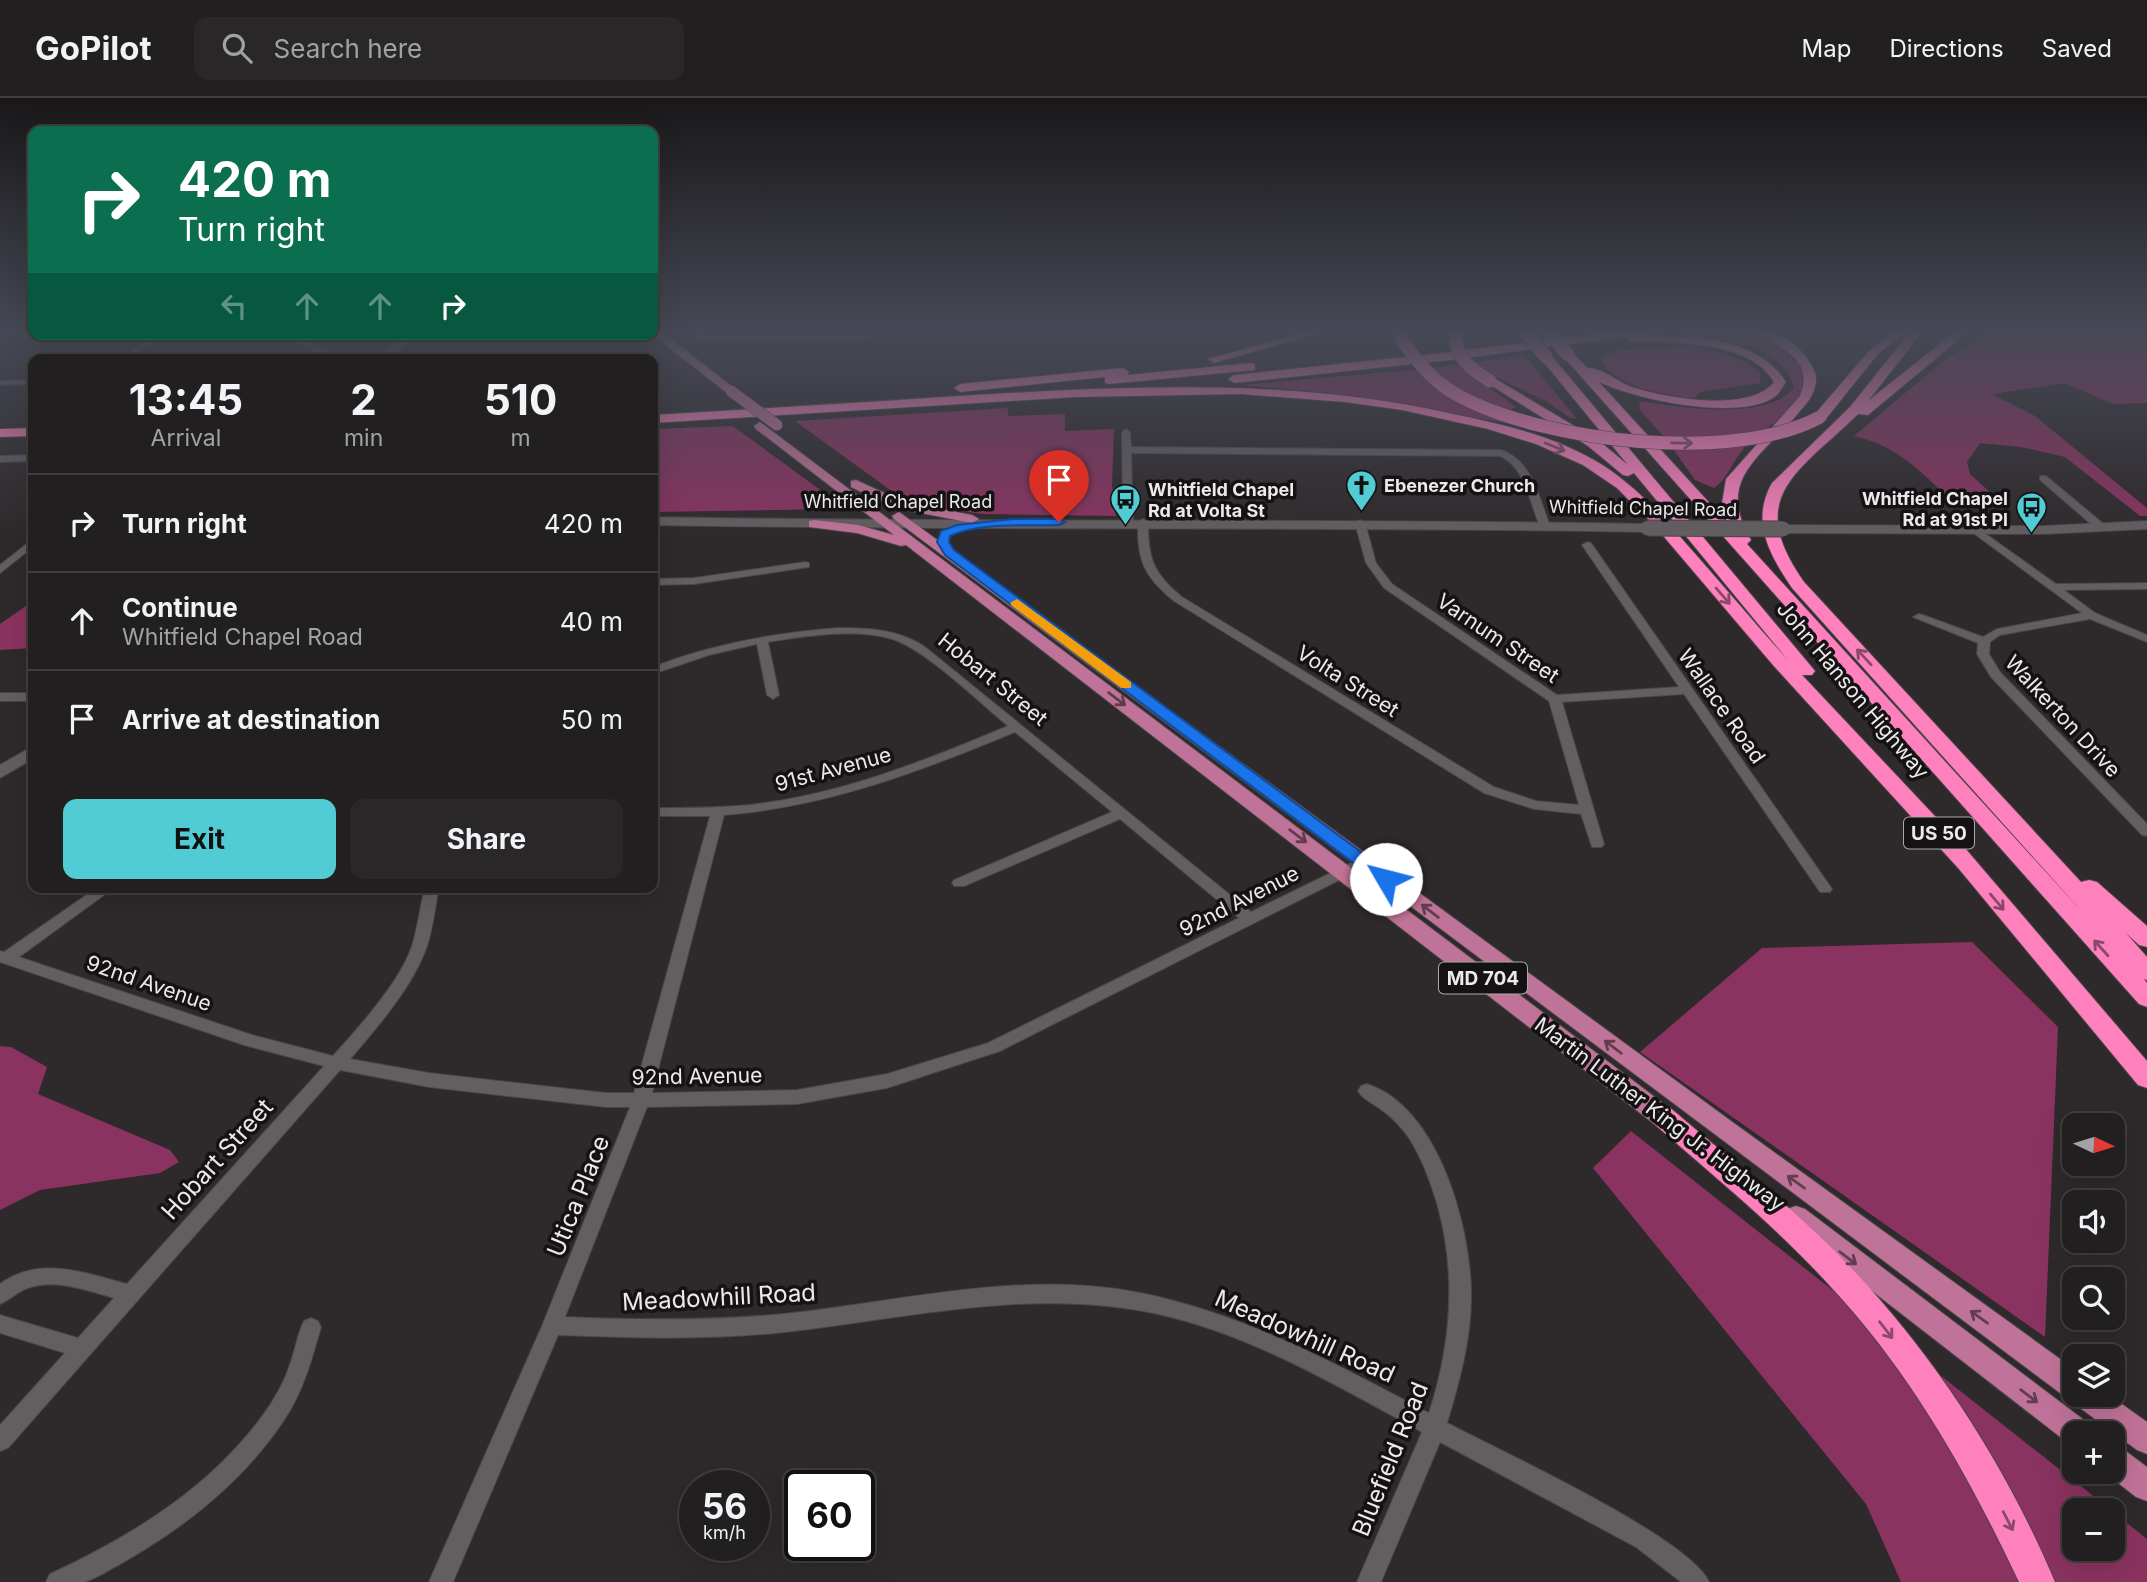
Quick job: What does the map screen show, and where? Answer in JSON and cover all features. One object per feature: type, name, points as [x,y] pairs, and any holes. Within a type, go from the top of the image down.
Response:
[{"type":"highway","points":[[658,408],[806,400]]},
{"type":"highway","points":[[658,419],[959,400]]},
{"type":"highway","points":[[1359,400],[1432,412],[1541,441],[1588,462],[1622,485],[1660,522],[1779,661],[1965,863]]},
{"type":"highway","points":[[1473,400],[1513,417],[1587,435],[1668,443],[1738,441],[1777,435],[1820,417],[1834,400]]},
{"type":"highway","points":[[1522,400],[1576,432],[1608,455],[1735,585]]},
{"type":"highway","name":"John Hanson Highway","points":[[1582,400],[2147,1078]]},
{"type":"highway","name":"John Hanson Highway","points":[[1614,400],[1804,619],[2147,998]]},
{"type":"highway","points":[[1673,400],[1711,404],[1750,400]]},
{"type":"highway","points":[[1800,400],[1738,470],[1730,488],[1729,509],[1733,522],[1749,550],[1804,619]]},
{"type":"highway","points":[[1862,400],[1777,486],[1772,496],[1768,518],[1775,550],[1798,585],[2147,972]]},
{"type":"highway","points":[[1801,461],[1877,400]]},
{"type":"highway","points":[[0,421],[28,421]]},
{"type":"highway","points":[[0,433],[28,432]]},
{"type":"highway","points":[[1910,707],[2041,841],[2147,939]]},
{"type":"highway","points":[[1660,1114],[1800,1238],[1841,1277],[1874,1315],[1932,1391],[1975,1460],[2008,1520],[2037,1582]]},
{"type":"main road","name":"Martin Luther King Jr. Highway","points":[[727,400],[839,487],[895,521],[944,557],[1354,867],[2062,1377]]},
{"type":"main road","name":"Martin Luther King Jr. Highway","points":[[744,400],[856,484],[895,521]]},
{"type":"main road","points":[[856,484],[900,505],[978,521]]},
{"type":"main road","points":[[816,521],[850,509],[851,502],[839,487]]},
{"type":"main road","points":[[816,521],[885,536],[944,557],[945,534],[978,521]]},
{"type":"main road","name":"Martin Luther King Jr. Highway","points":[[1354,867],[1660,1114],[2062,1421]]},
{"type":"main road","points":[[2102,1407],[2147,1440]]},
{"type":"main road","points":[[2125,1469],[2147,1486]]},
{"type":"street","points":[[1126,432],[1128,522]]},
{"type":"street","points":[[1126,450],[1510,455],[1518,462],[1545,526]]},
{"type":"street","points":[[0,459],[28,458]]},
{"type":"street","points":[[2043,478],[2102,528]]},
{"type":"street","name":"Whitfield Chapel Road","points":[[658,521],[1360,523],[1976,530],[2147,525]]},
{"type":"street","name":"Volta Street","points":[[1143,522],[1145,564],[1159,583],[1178,599],[1489,790],[1534,805],[1587,810]]},
{"type":"street","name":"Varnum Street","points":[[1360,523],[1371,563],[1388,586],[1555,699],[1598,844]]},
{"type":"street","points":[[1976,530],[2091,615],[2147,639]]},
{"type":"street","name":"Wallace Road","points":[[1587,545],[1825,889]]},
{"type":"street","points":[[0,570],[28,546]]},
{"type":"street","points":[[658,582],[694,581],[805,565]]},
{"type":"street","points":[[2052,587],[2147,586]]},
{"type":"street","name":"Walkerton Drive","points":[[2091,615],[1992,634],[1984,641],[1983,654],[1995,674],[2147,832]]},
{"type":"street","points":[[1919,617],[1984,641]]},
{"type":"street","name":"Hobart Street","points":[[658,669],[699,654],[762,641],[836,631],[876,633],[899,638],[927,653],[1251,920]]},
{"type":"street","points":[[762,641],[773,695]]},
{"type":"street","points":[[1555,699],[1688,690]]},
{"type":"street","points":[[0,697],[28,697]]},
{"type":"street","name":"91st Avenue","points":[[658,812],[718,813],[782,805],[855,789],[1016,728]]},
{"type":"street","points":[[0,775],[28,755]]},
{"type":"street","points":[[0,775],[28,762]]},
{"type":"street","name":"Utica Place","points":[[441,1582],[552,1326],[641,1101],[718,813]]},
{"type":"street","points":[[958,883],[1122,813]]},
{"type":"street","name":"92nd Avenue","points":[[3,957],[250,1041],[337,1063],[469,1086],[641,1101],[797,1097],[853,1088],[920,1072],[1022,1035],[1354,867]]},
{"type":"street","points":[[3,957],[99,893]]},
{"type":"street","name":"Hobart Street","points":[[0,1441],[373,1021],[405,975],[423,936],[431,893]]},
{"type":"street","name":"Bluefield Road","points":[[1367,1091],[1397,1110],[1422,1143],[1435,1170],[1454,1229],[1462,1319],[1454,1365],[1435,1427],[1369,1582]]},
{"type":"street","points":[[3,1292],[25,1279],[47,1275],[130,1294]]},
{"type":"street","name":"Meadowhill Road","points":[[552,1326],[718,1327],[807,1320],[977,1296],[1020,1294],[1094,1296],[1159,1305],[1240,1330],[1327,1369],[1644,1539],[1683,1567],[1697,1582]]},
{"type":"street","points":[[0,1324],[82,1349]]},
{"type":"street","points":[[58,1582],[134,1544],[170,1521],[230,1470],[256,1441],[292,1386],[304,1359],[311,1327]]},
{"type":"shaded area","points":[[1373,400],[1507,400],[1516,407],[1510,410],[1518,425]]},
{"type":"shaded area","points":[[1544,400],[1561,400],[1577,419],[1570,418]]},
{"type":"shaded area","points":[[1777,400],[1797,400],[1747,445],[1714,488],[1695,480],[1666,439],[1639,409],[1640,401],[1721,410],[1764,405]]},
{"type":"shaded area","points":[[1897,400],[2004,400],[2035,416],[2147,508],[2147,516],[2140,516],[2065,457],[2021,447],[1980,443],[1967,462],[1970,474],[1993,495],[1944,494],[1903,458],[1880,445],[1854,436]]},
{"type":"shaded area","points":[[2104,400],[2147,400],[2147,403],[2113,404]]},
{"type":"shaded area","points":[[1008,408],[1008,416],[1065,414],[1065,431],[1114,429],[1112,485],[1116,516],[984,514],[933,508],[904,500],[795,421]]},
{"type":"shaded area","points":[[733,426],[823,492],[835,509],[658,512],[658,429]]},
{"type":"shaded area","points":[[28,604],[28,648],[0,650],[0,624]]},
{"type":"shaded area","points":[[1972,942],[2058,1027],[2045,1337],[1640,1052],[1762,948]]},
{"type":"shaded area","points":[[0,1046],[11,1047],[47,1067],[38,1094],[170,1150],[179,1162],[160,1173],[40,1190],[0,1210]]},
{"type":"shaded area","points":[[1631,1131],[2062,1471],[2062,1484],[2078,1484],[2096,1498],[2062,1498],[2062,1561],[2125,1561],[2125,1521],[2147,1539],[2147,1582],[1901,1582],[1866,1504],[1593,1168]]},
{"type":"slow traffic","points":[[1017,603],[1126,685]]},
{"type":"place","name":"Ebenezer Church","points":[[1361,512]]},
{"type":"place","name":"Whitfield Chapel Rd at Volta St","points":[[1125,526]]},
{"type":"place","name":"Whitfield Chapel Rd at 91st Pl","points":[[2031,535]]},
{"type":"route","points":[[1059,522],[1013,522],[957,528],[945,534],[943,542],[949,552],[1386,879]]}]
